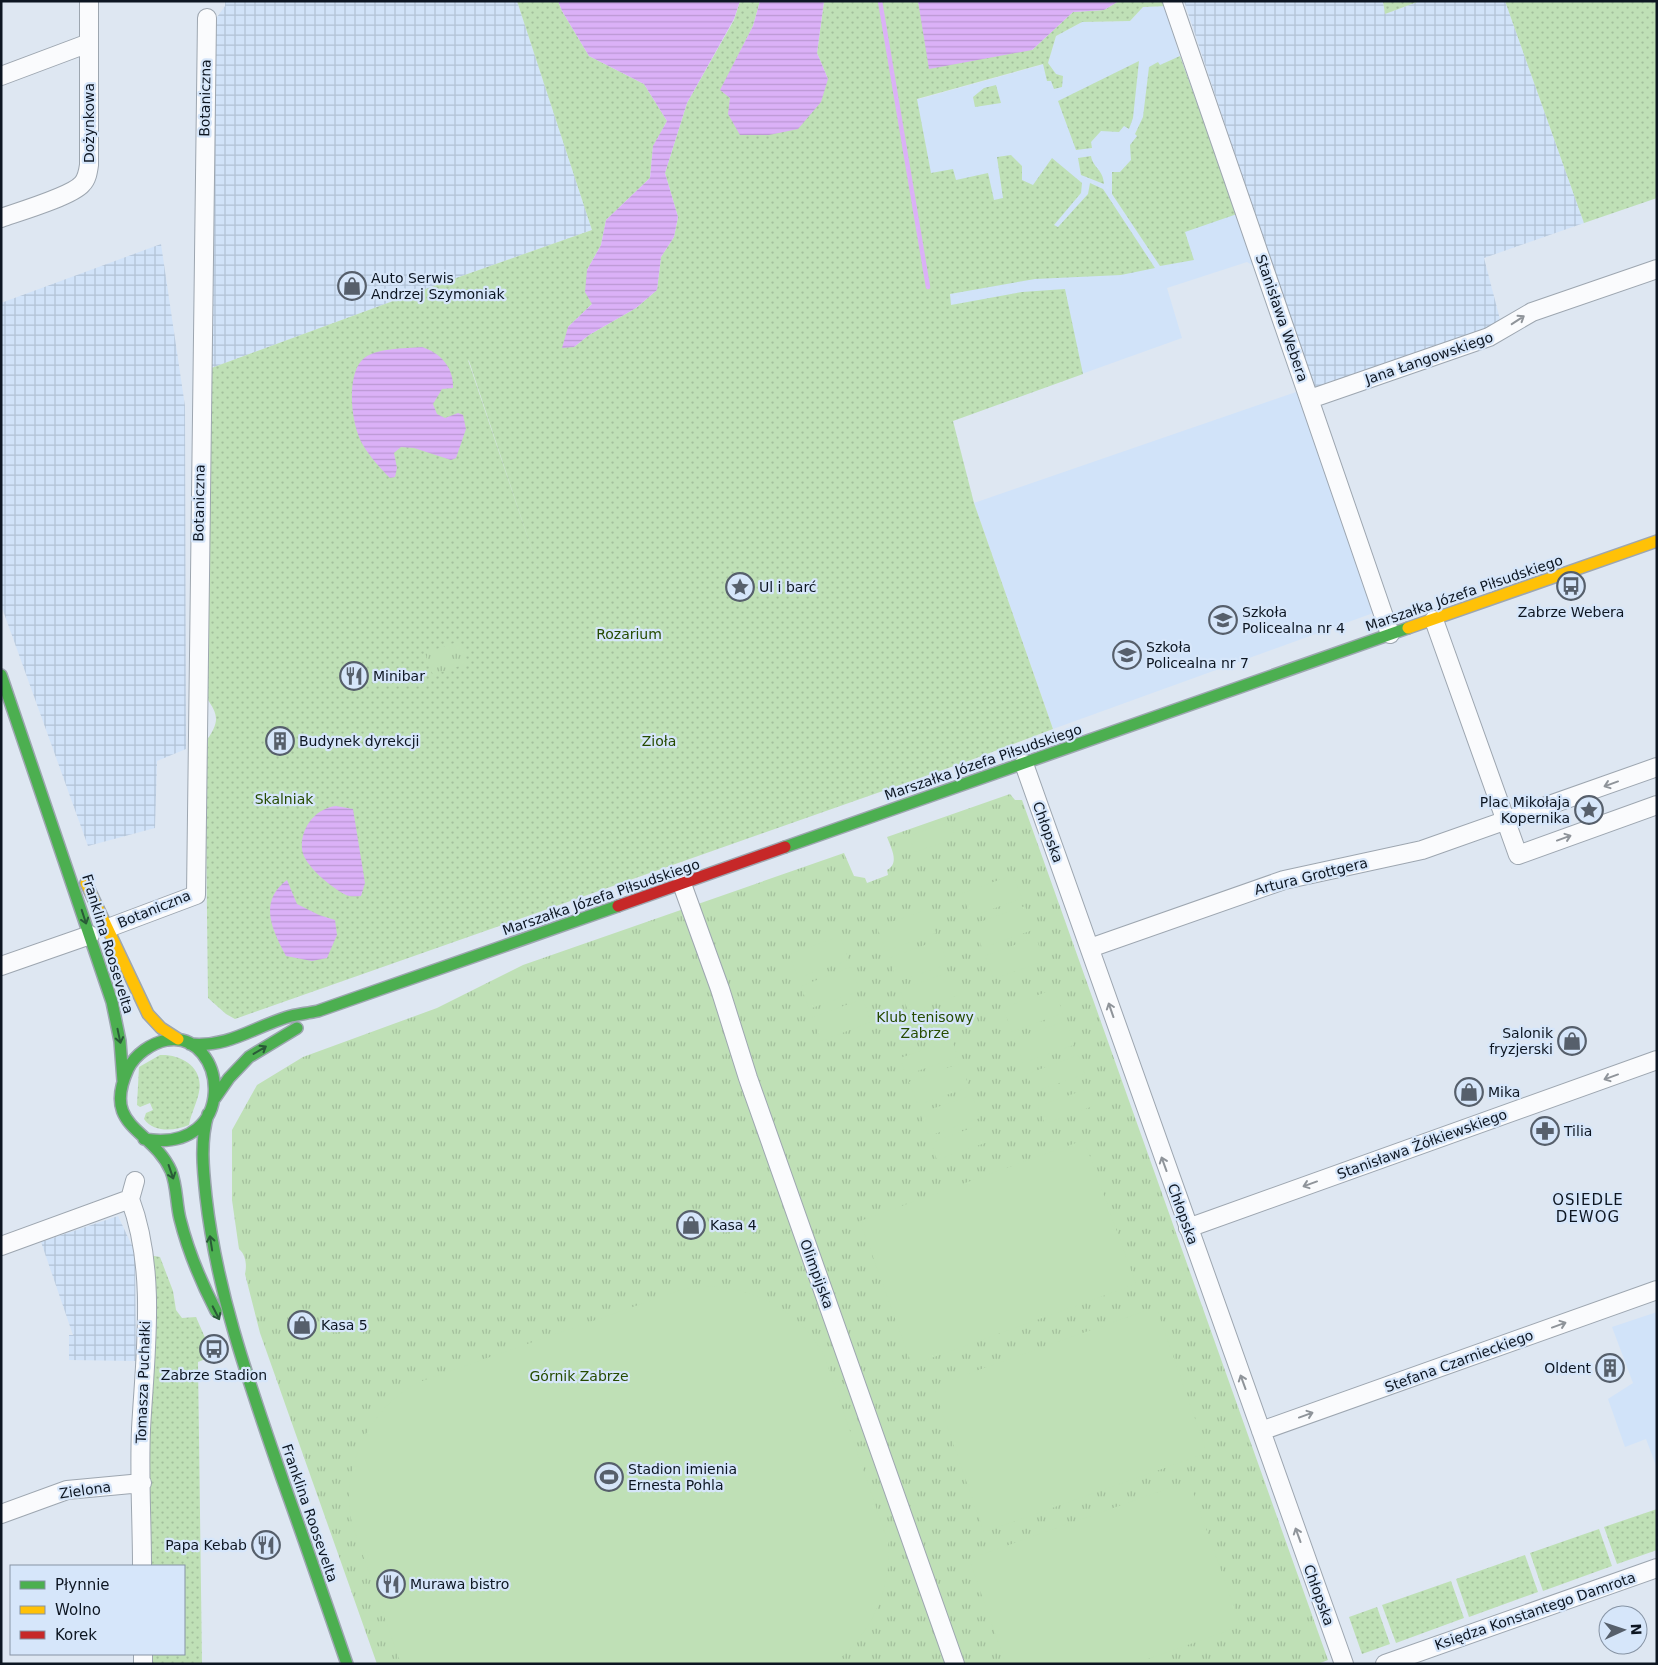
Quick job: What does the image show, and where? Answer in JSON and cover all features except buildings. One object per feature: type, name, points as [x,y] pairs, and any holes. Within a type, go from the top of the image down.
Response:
[{"type":"street","name":"Dożynkowa","points":[[1,218],[70,192],[82,185],[87,176],[89,165],[89,1]]},
{"type":"street","name":"Stanisława Webera","points":[[1172,1],[1390,634]]},
{"type":"street","name":"Botaniczna","points":[[108,928],[196,895],[207,18]]},
{"type":"street","points":[[1,76],[89,43]]},
{"type":"street","name":"Jana Łangowskiego","points":[[1310,400],[1490,337],[1532,312],[1657,269]]},
{"type":"street","name":"Marszałka Józefa Piłsudskiego","points":[[190,1044],[215,1046],[291,1016],[318,1011],[1657,541]]},
{"type":"street","points":[[1434,620],[1518,855],[1657,805]]},
{"type":"street","name":"Franklina Roosevelta","points":[[1,675],[5,697],[52,816],[116,1022],[123,1056],[123,1084]]},
{"type":"street","name":"Chłopska","points":[[1024,764],[1344,1664]]},
{"type":"street","points":[[1506,821],[1657,767]]},
{"type":"street","name":"Franklina Roosevelta","points":[[52,816],[108,928],[148,1014],[161,1028],[178,1039]]},
{"type":"street","name":"Artura Grottgera","points":[[1090,948],[1261,887],[1422,850],[1506,821]]},
{"type":"street","name":"Olimpijska","points":[[682,884],[720,989],[748,1078],[955,1664]]},
{"type":"street","points":[[1,966],[90,935]]},
{"type":"street","name":"Marszałka Józefa Piłsudskiego","points":[[215,1098],[229,1078],[249,1056],[297,1029],[318,1011]]},
{"type":"street","points":[[178,1039],[190,1044],[207,1059],[212,1068],[216,1087],[215,1098],[208,1114],[198,1128],[180,1139],[167,1141],[144,1139],[131,1128],[123,1112],[121,1102],[123,1084],[129,1067],[138,1055],[157,1044],[178,1039]]},
{"type":"street","name":"Stanisława Żółkiewskiego","points":[[1188,1228],[1657,1060]]},
{"type":"street","name":"Franklina Roosevelta","points":[[208,1114],[202,1137],[210,1240],[245,1372],[347,1664]]},
{"type":"street","name":"Franklina Roosevelta","points":[[144,1139],[161,1153],[167,1162],[173,1177],[183,1228],[196,1268],[245,1372]]},
{"type":"street","points":[[1,1246],[130,1199],[135,1180]]},
{"type":"street","name":"Tomasza Puchałki","points":[[130,1199],[140,1232],[145,1261],[142,1565]]},
{"type":"street","name":"Stefana Czarnieckiego","points":[[1260,1431],[1657,1290]]},
{"type":"street","name":"Zielona","points":[[1,1514],[67,1490],[142,1483]]},
{"type":"street","name":"Księdza Konstantego Damrota","points":[[1385,1664],[1657,1568]]},
{"type":"shaded area","points":[[225,1],[517,1],[592,230],[206,370],[212,24],[225,6]]},
{"type":"shaded area","points":[[558,1],[740,1],[734,19],[687,103],[665,173],[678,217],[674,237],[661,257],[657,290],[636,308],[589,335],[574,347],[562,348],[568,327],[592,304],[585,292],[587,270],[601,245],[606,220],[650,178],[653,146],[667,121],[644,84],[589,56]]},
{"type":"shaded area","points":[[760,1],[824,1],[817,53],[828,79],[821,102],[798,129],[769,135],[740,135],[728,114],[730,98],[720,90],[753,26]]},
{"type":"shaded area","points":[[918,1],[1119,1],[1104,10],[1073,12],[1032,50],[929,69]]},
{"type":"shaded area","points":[[1184,1],[1383,1],[1385,14],[1420,1],[1505,1],[1584,223],[1484,258],[1502,327],[1315,395]]},
{"type":"shaded area","points":[[1167,6],[1177,48],[1259,269],[1247,262],[1167,288],[1182,338],[953,420],[912,101],[1048,63],[1056,36],[1082,22],[1130,21],[1143,7]]},
{"type":"shaded area","points":[[161,244],[185,406],[186,749],[157,761],[155,828],[88,846],[1,605],[1,303]]},
{"type":"shaded area","points":[[422,347],[435,353],[445,362],[453,380],[453,388],[442,389],[433,404],[437,414],[445,418],[458,413],[463,415],[466,429],[456,458],[451,460],[414,448],[401,447],[394,453],[397,468],[395,477],[390,478],[369,454],[359,437],[353,414],[352,389],[354,378],[362,360],[374,353]]},
{"type":"shaded area","points":[[1299,391],[1376,612],[1053,729],[974,503]]},
{"type":"shaded area","points":[[336,806],[353,809],[365,883],[361,896],[348,896],[333,887],[307,862],[302,849],[304,834],[311,820],[322,811]]},
{"type":"shaded area","points":[[287,880],[297,904],[319,915],[335,920],[337,935],[327,958],[312,961],[286,956],[276,936],[270,916],[270,907],[278,888]]},
{"type":"shaded area","points":[[118,1216],[135,1252],[136,1361],[69,1360],[69,1335],[73,1335],[41,1242]]},
{"type":"shaded area","points":[[1657,1312],[1657,1468],[1646,1439],[1625,1447],[1608,1399],[1633,1383],[1612,1327]]},
{"type":"green space","points":[[517,1],[558,1],[589,56],[644,84],[667,121],[653,147],[650,178],[606,220],[601,245],[587,270],[592,304],[568,327],[574,347],[589,335],[636,308],[657,290],[661,257],[674,237],[678,217],[665,173],[687,103],[734,20],[740,1],[760,1],[753,26],[721,90],[730,98],[729,114],[828,79],[817,53],[824,1],[918,1],[921,16],[1032,50],[1073,12],[1104,10],[1119,1],[1165,1],[1167,6],[1143,7],[1130,21],[1082,22],[1056,36],[1048,63],[1056,74],[1063,76],[1062,87],[1054,89],[1051,81],[1047,81],[1043,64],[917,99],[931,173],[953,169],[956,180],[988,173],[994,200],[1003,198],[997,157],[1011,155],[1022,166],[1022,180],[1033,185],[1052,158],[1082,183],[1081,193],[1054,225],[1058,227],[1088,194],[1090,183],[1103,189],[1155,268],[1121,275],[1035,279],[950,294],[951,305],[1022,292],[1065,289],[1083,374],[953,421],[974,503],[1053,729],[971,760],[235,1019],[226,1014],[208,998],[205,743],[213,730],[216,715],[206,697],[206,370],[592,230]],"holes":[[[468,360],[469,361],[537,565]]]},
{"type":"green space","points":[[1383,1],[1420,1],[1385,14]]},
{"type":"green space","points":[[1505,1],[1657,1],[1657,198],[1584,223]]},
{"type":"green space","points":[[1180,56],[1237,214],[1185,232],[1194,260],[1160,266],[1112,194],[1112,172],[1120,172],[1131,160],[1130,145],[1137,136],[1135,134],[1143,117],[1149,67],[1158,62],[1160,65]]},
{"type":"green space","points":[[1139,61],[1133,118],[1129,129],[1124,126],[1119,132],[1101,131],[1091,142],[1092,148],[1076,150],[1058,101]]},
{"type":"green space","points":[[996,85],[1001,103],[975,107],[973,97],[984,88]]},
{"type":"green space","points":[[1091,156],[1102,175],[1104,184],[1081,175],[1078,158]]},
{"type":"green space","points":[[460,641],[468,663],[433,675],[425,653]]},
{"type":"green space","name":"Górnik Zabrze","points":[[1010,794],[1015,800],[1022,800],[1328,1660],[1318,1664],[377,1664],[260,1333],[245,1274],[245,1260],[239,1249],[232,1200],[232,1130],[257,1085],[303,1057],[437,1008],[523,965],[844,853],[854,876],[865,878],[867,883],[888,875],[887,870],[891,867],[894,859],[887,837]]},
{"type":"green space","points":[[950,821],[956,838],[915,852],[909,836]]},
{"type":"green space","points":[[1013,875],[1022,898],[971,917],[962,893]]},
{"type":"green space","points":[[1025,906],[1033,930],[982,948],[974,924]]},
{"type":"green space","points":[[928,909],[936,933],[886,951],[877,927]]},
{"type":"green space","points":[[840,936],[849,960],[798,978],[789,954]]},
{"type":"green space","points":[[1036,937],[1044,961],[994,979],[985,956]]},
{"type":"green space","points":[[939,940],[948,964],[897,982],[889,958]]},
{"type":"green space","points":[[851,967],[860,991],[809,1009],[801,986]]},
{"type":"green space","points":[[951,971],[959,995],[909,1013],[900,990]]},
{"type":"green space","points":[[1054,989],[1063,1013],[1012,1032],[1003,1008]]},
{"type":"green space","points":[[863,999],[871,1022],[821,1041],[812,1017]]},
{"type":"green space","points":[[1066,1021],[1074,1045],[1023,1063],[1014,1039]]},
{"type":"green space","points":[[952,1040],[958,1057],[906,1075],[900,1058]]},
{"type":"green space","points":[[160,1055],[176,1057],[189,1064],[194,1069],[200,1083],[189,1125],[177,1129],[159,1129],[148,1124],[144,1119],[146,1113],[153,1110],[150,1103],[140,1107],[137,1105],[139,1067]]},
{"type":"green space","points":[[1078,1055],[1085,1074],[1034,1092],[1027,1074]]},
{"type":"green space","points":[[961,1063],[969,1087],[918,1105],[909,1082]]},
{"type":"green space","points":[[1090,1088],[1096,1105],[1045,1124],[1038,1106]]},
{"type":"green space","points":[[972,1095],[980,1118],[929,1136],[920,1113]]},
{"type":"green space","points":[[982,1124],[988,1142],[937,1160],[931,1143]]},
{"type":"green space","points":[[1084,1140],[1136,1284],[912,1365],[860,1221]]},
{"type":"green space","points":[[149,1255],[160,1257],[173,1291],[176,1310],[182,1318],[196,1317],[213,1356],[198,1362],[202,1664],[148,1664],[148,1655],[185,1655],[185,1565],[148,1565]]},
{"type":"green space","name":"Stadion imienia Ernesta Pohla","points":[[700,1286],[737,1290],[755,1295],[772,1303],[802,1325],[824,1355],[888,1542],[889,1559],[882,1594],[868,1626],[857,1640],[846,1653],[832,1664],[401,1664],[354,1530],[350,1508],[350,1486],[354,1464],[361,1443],[372,1423],[386,1406],[403,1392],[422,1381],[681,1290]]},
{"type":"green space","points":[[1156,1307],[1207,1453],[984,1532],[933,1386]]},
{"type":"green space","points":[[1189,1481],[1241,1626],[1134,1664],[1006,1664],[969,1559]]},
{"type":"green space","points":[[1657,1509],[1657,1550],[1617,1564],[1604,1527]]},
{"type":"green space","points":[[1599,1529],[1612,1566],[1543,1591],[1530,1553]]},
{"type":"green space","points":[[1525,1555],[1538,1592],[1469,1617],[1456,1579]]},
{"type":"green space","points":[[1451,1581],[1464,1618],[1396,1643],[1382,1605]]},
{"type":"green space","points":[[1377,1607],[1390,1644],[1362,1654],[1349,1617]]},
{"type":"waterway","points":[[880,1],[928,287]]},
{"type":"traffic: fast","points":[[785,847],[1408,628]]},
{"type":"traffic: fast","points":[[1,675],[112,1002],[120,1041],[123,1081]]},
{"type":"traffic: fast","points":[[190,1044],[217,1043],[230,1040],[278,1020],[318,1011],[618,906]]},
{"type":"traffic: fast","points":[[215,1098],[229,1078],[249,1057],[297,1028]]},
{"type":"traffic: fast","points":[[144,1139],[175,1139],[197,1129],[210,1112],[214,1092],[212,1071],[202,1054],[187,1042],[167,1040],[139,1054],[128,1069],[121,1089],[121,1104],[125,1116],[132,1126],[142,1135],[152,1145],[163,1157],[171,1171],[180,1219],[187,1243],[200,1278],[216,1311]]},
{"type":"traffic: fast","points":[[208,1114],[204,1134],[203,1166],[211,1234],[218,1270],[237,1341],[259,1411],[347,1664]]},
{"type":"traffic: slow","points":[[1408,628],[1657,541]]},
{"type":"traffic: slow","points":[[86,883],[148,1014],[161,1028],[178,1039]]},
{"type":"traffic: jam","points":[[618,906],[785,847]]},
{"type":"place","name":"Auto Serwis Andrzej Szymoniak","points":[[352,286]]},
{"type":"place","name":"Zabrze Webera","points":[[1571,586]]},
{"type":"place","name":"Ul i barć","points":[[740,587]]},
{"type":"place","name":"Szkoła Policealna nr 4","points":[[1223,620]]},
{"type":"place","name":"Szkoła Policealna nr 7","points":[[1127,655]]},
{"type":"place","name":"Minibar","points":[[354,676]]},
{"type":"place","name":"Budynek dyrekcji","points":[[280,741]]},
{"type":"place","name":"Plac Mikołaja Kopernika","points":[[1589,810]]},
{"type":"place","name":"Salonik fryzjerski","points":[[1572,1041]]},
{"type":"place","name":"Mika","points":[[1469,1092]]},
{"type":"place","name":"Tilia","points":[[1545,1131]]},
{"type":"place","name":"Kasa 4","points":[[691,1225]]},
{"type":"place","name":"Kasa 5","points":[[302,1325]]},
{"type":"place","name":"Zabrze Stadion","points":[[214,1349]]},
{"type":"place","name":"Oldent","points":[[1610,1368]]},
{"type":"place","name":"Stadion imienia Ernesta Pohla","points":[[609,1477]]},
{"type":"place","name":"Papa Kebab","points":[[266,1545]]},
{"type":"place","name":"Murawa bistro","points":[[391,1584]]},
{"type":"district","name":"OSIEDLE DEWOG","points":[[1588,1208]]},
{"type":"park label","name":"Rozarium","points":[[629,634]]},
{"type":"park label","name":"Zioła","points":[[659,741]]},
{"type":"park label","name":"Skalniak","points":[[284,799]]},
{"type":"park label","name":"Klub tenisowy Zabrze","points":[[925,1026]]}]
